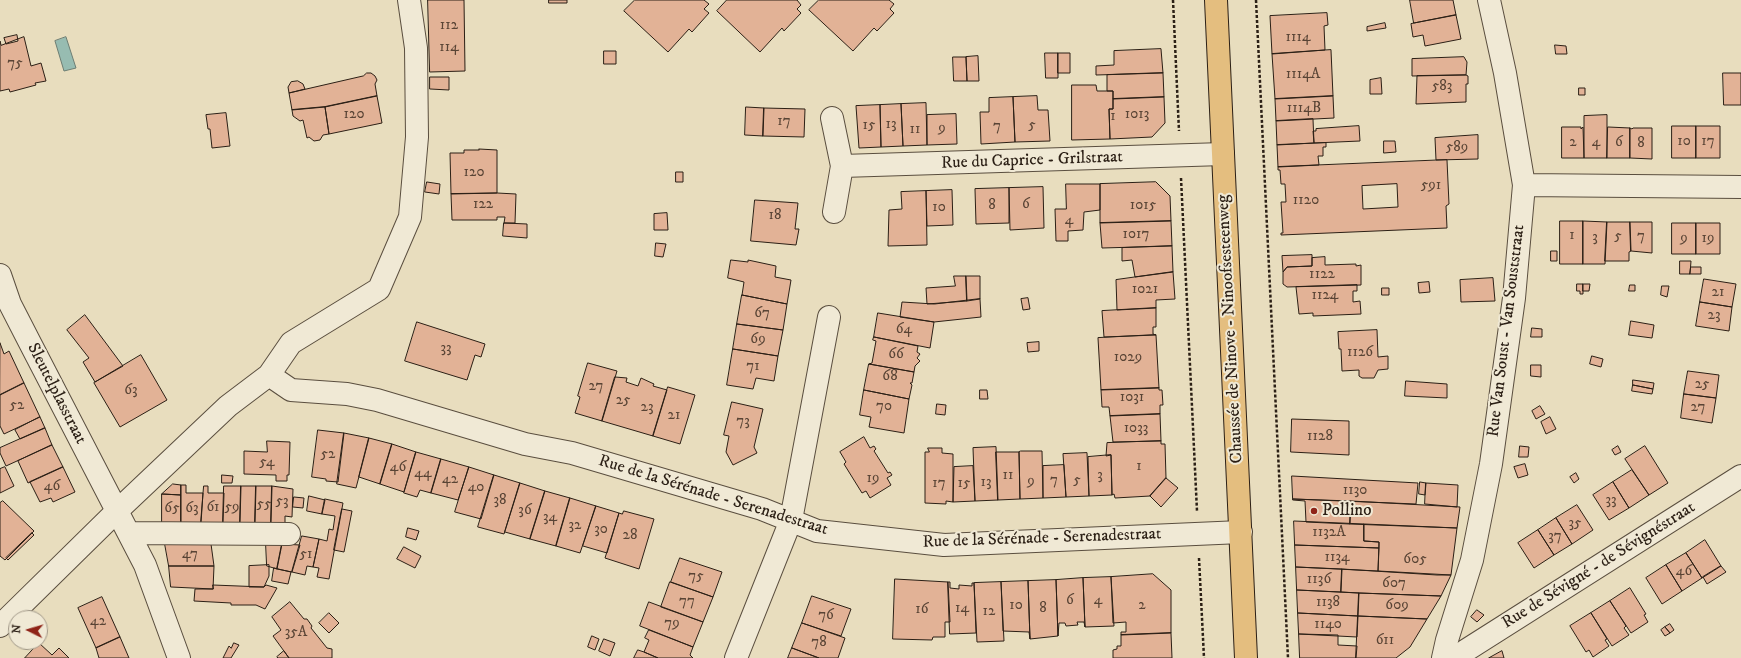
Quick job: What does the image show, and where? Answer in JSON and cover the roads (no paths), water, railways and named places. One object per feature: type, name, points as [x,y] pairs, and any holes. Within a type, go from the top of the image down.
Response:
[{"type":"main road","name":"Chaussée de Ninove - Ninoofsesteenweg","points":[[1216,0],[1246,658]]},
{"type":"street","points":[[0,626],[117,511],[228,406],[269,375],[291,343],[379,289],[410,217],[417,129],[416,48],[409,0]]},
{"type":"street","name":"Rue Van Soust - Van Souststraat","points":[[1443,658],[1447,640],[1472,560],[1491,464],[1514,298],[1524,185],[1505,73],[1489,0]]},
{"type":"street","points":[[832,118],[842,166],[834,212]]},
{"type":"street","name":"Rue du Caprice - Grilstraat","points":[[842,166],[1223,154]]},
{"type":"street","points":[[1524,185],[1741,187]]},
{"type":"street","name":"Sleutelplasstraat","points":[[0,275],[5,307],[130,533],[145,565],[178,658]]},
{"type":"street","points":[[736,658],[791,520],[829,317]]},
{"type":"street","name":"Rue de la Sérénade - Serenadestraat","points":[[269,375],[291,390],[348,394],[377,400],[525,444],[572,453],[762,509],[817,531],[944,545],[1241,532]]},
{"type":"street","name":"Rue de Sévigné - de Sévignéstraat","points":[[1458,658],[1465,651],[1741,476]]},
{"type":"street","points":[[130,533],[289,534]]},
{"type":"water","points":[[66,37],[76,68],[64,71],[55,41]]},
{"type":"place","name":"Pollino","points":[[1314,511]]}]
